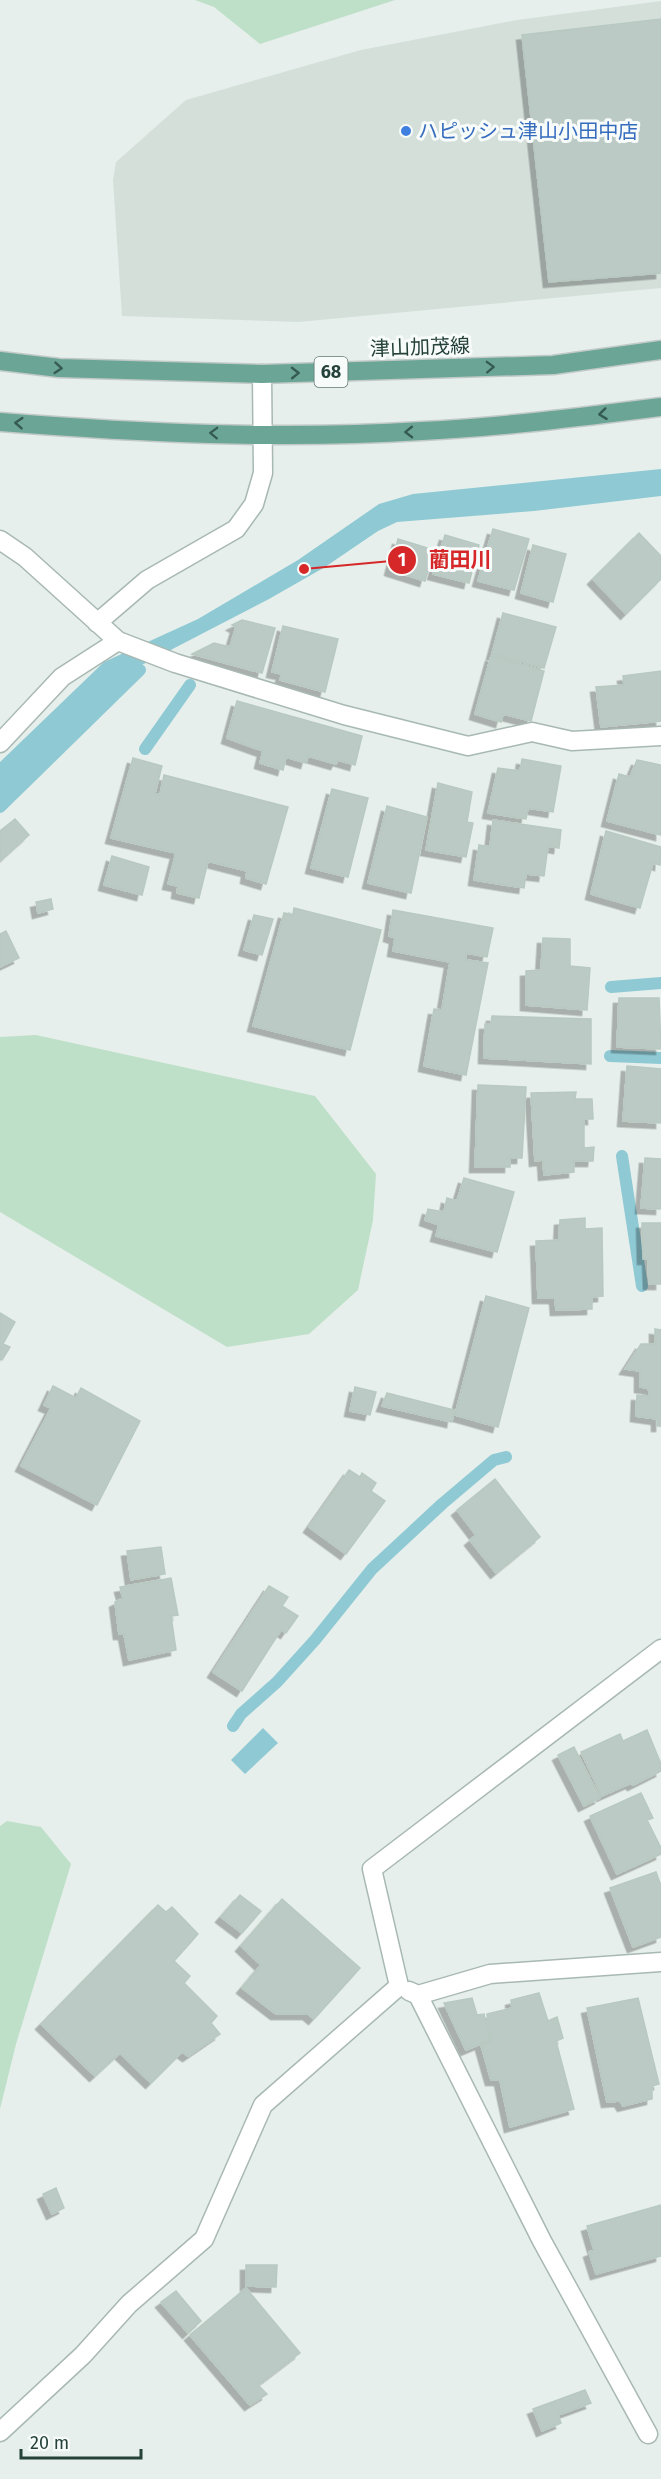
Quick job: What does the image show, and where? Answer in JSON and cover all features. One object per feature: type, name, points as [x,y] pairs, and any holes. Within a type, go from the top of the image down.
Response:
[{"type":"main road","name":"津山加茂線","points":[[0,361],[59,368],[262,374],[553,365],[661,350]]},
{"type":"main road","points":[[0,422],[264,436],[421,432],[661,407]]},
{"type":"street","points":[[97,623],[147,580],[236,529],[254,504],[263,473],[262,374]]},
{"type":"street","points":[[0,540],[25,557],[118,641],[175,663],[344,715],[468,746],[532,732],[572,741],[661,736]]},
{"type":"street","points":[[0,743],[62,677],[118,641]]},
{"type":"street","points":[[399,1986],[372,1869],[661,1649]]},
{"type":"street","points":[[418,1995],[490,1974],[661,1962]]},
{"type":"street","points":[[399,1986],[418,1995],[542,2241],[648,2434]]},
{"type":"street","points":[[0,2432],[83,2355],[129,2304],[204,2239],[263,2105],[399,1986]]},
{"type":"shaded area","name":"ハピッシュ津山小田中店","points":[[661,1],[661,288],[298,322],[122,316],[113,180],[116,162],[186,100],[361,50],[517,20]]},
{"type":"green space","points":[[195,0],[395,0],[260,44],[214,7]]},
{"type":"green space","points":[[36,1035],[315,1096],[376,1174],[373,1220],[358,1290],[309,1334],[227,1347],[0,1212],[0,1037]]},
{"type":"green space","points":[[7,1821],[41,1827],[71,1864],[16,2044],[0,2109],[0,1826]]},
{"type":"water","points":[[661,469],[661,496],[534,511],[397,522],[378,531],[325,567],[269,599],[134,669],[0,801],[0,762],[104,662],[198,619],[298,560],[379,504],[413,494]]},
{"type":"water","points":[[263,1728],[278,1743],[245,1774],[231,1760]]},
{"type":"building","points":[[661,19],[661,273],[549,282],[522,35]]},
{"type":"building","points":[[493,529],[529,539],[514,590],[478,581]]},
{"type":"building","points":[[639,533],[661,556],[661,579],[626,614],[593,579]]},
{"type":"building","points":[[445,535],[479,545],[469,583],[433,574]]},
{"type":"building","points":[[398,539],[434,550],[425,581],[390,570]]},
{"type":"building","points":[[533,545],[566,554],[553,602],[521,593]]},
{"type":"building","points":[[503,613],[556,627],[544,668],[492,654]]},
{"type":"building","points":[[242,620],[275,628],[262,673],[192,654],[214,643],[230,647],[236,627],[232,625]]},
{"type":"building","points":[[283,626],[338,639],[325,692],[280,680],[282,674],[272,672]]},
{"type":"building","points":[[491,656],[544,671],[531,721],[503,714],[501,722],[475,714]]},
{"type":"building","points":[[661,671],[661,721],[601,727],[596,687],[624,685],[623,676]]},
{"type":"building","points":[[237,701],[362,736],[355,765],[338,760],[336,764],[308,756],[306,763],[286,757],[283,770],[260,763],[263,751],[227,738]]},
{"type":"building","points":[[133,758],[162,766],[155,793],[160,795],[164,775],[288,807],[266,884],[246,878],[247,871],[208,861],[199,898],[177,893],[178,886],[168,884],[176,853],[111,838]]},
{"type":"building","points":[[522,759],[561,766],[553,812],[528,808],[526,819],[488,813],[498,768],[520,771]]},
{"type":"building","points":[[637,760],[661,765],[661,835],[607,821],[619,774],[630,777]]},
{"type":"building","points":[[438,783],[472,792],[467,822],[473,823],[466,857],[426,850]]},
{"type":"building","points":[[332,789],[368,798],[348,877],[311,868]]},
{"type":"building","points":[[387,806],[427,817],[411,893],[368,883]]},
{"type":"building","points":[[15,819],[29,835],[0,861],[0,831]]},
{"type":"building","points":[[493,820],[561,830],[559,848],[548,846],[544,876],[526,874],[524,888],[474,880],[479,845],[490,847]]},
{"type":"building","points":[[606,831],[661,847],[660,865],[653,863],[640,908],[591,894]]},
{"type":"building","points":[[112,856],[149,867],[142,895],[104,885]]},
{"type":"building","points":[[51,899],[53,909],[38,913],[36,902]]},
{"type":"building","points":[[294,908],[381,930],[350,1050],[253,1026],[284,913],[293,915]]},
{"type":"building","points":[[393,910],[493,928],[487,957],[466,953],[466,960],[488,963],[466,1075],[424,1066],[434,1009],[442,1010],[450,962],[393,951],[395,938],[389,936]]},
{"type":"building","points":[[254,915],[273,919],[262,955],[244,950]]},
{"type":"building","points":[[6,931],[19,958],[0,967],[0,934]]},
{"type":"building","points":[[543,938],[570,939],[570,966],[590,968],[587,1010],[526,1005],[526,971],[541,970]]},
{"type":"building","points":[[619,998],[659,998],[661,1049],[617,1047]]},
{"type":"building","points":[[492,1016],[591,1019],[591,1064],[484,1058],[485,1024],[491,1024]]},
{"type":"building","points":[[627,1066],[661,1069],[661,1123],[623,1121]]},
{"type":"building","points":[[478,1085],[526,1087],[522,1158],[510,1158],[510,1167],[475,1167]]},
{"type":"building","points":[[576,1092],[575,1099],[592,1099],[593,1119],[584,1119],[584,1148],[594,1147],[593,1161],[574,1161],[574,1172],[544,1175],[543,1160],[535,1161],[531,1093]]},
{"type":"building","points":[[645,1158],[661,1159],[661,1209],[641,1208]]},
{"type":"building","points":[[464,1178],[514,1192],[497,1252],[436,1236],[439,1225],[425,1220],[428,1209],[444,1212],[447,1198],[457,1201]]},
{"type":"building","points":[[585,1218],[585,1229],[602,1228],[603,1296],[592,1297],[592,1309],[556,1310],[555,1298],[538,1298],[536,1241],[559,1240],[560,1220]]},
{"type":"building","points":[[642,1223],[661,1223],[661,1284],[649,1284],[648,1259],[643,1259]]},
{"type":"building","points":[[486,1296],[529,1308],[498,1427],[455,1415]]},
{"type":"building","points":[[0,1313],[15,1322],[3,1344],[10,1347],[2,1360],[0,1359]]},
{"type":"building","points":[[655,1329],[661,1330],[661,1426],[657,1426],[657,1419],[636,1416],[637,1395],[650,1396],[648,1388],[640,1387],[640,1371],[625,1369],[641,1344],[655,1344]]},
{"type":"building","points":[[53,1386],[76,1398],[81,1388],[140,1421],[97,1505],[21,1466],[51,1408],[44,1405]]},
{"type":"building","points":[[355,1387],[376,1392],[370,1415],[350,1411]]},
{"type":"building","points":[[387,1393],[454,1410],[452,1422],[382,1406]]},
{"type":"building","points":[[349,1470],[360,1477],[362,1473],[376,1483],[371,1491],[385,1501],[346,1554],[309,1527]]},
{"type":"building","points":[[495,1479],[540,1537],[496,1573],[470,1540],[476,1535],[457,1510]]},
{"type":"building","points":[[161,1547],[165,1574],[131,1580],[127,1551]]},
{"type":"building","points":[[171,1578],[178,1615],[171,1616],[176,1650],[129,1660],[124,1634],[119,1634],[115,1602],[123,1598],[120,1587]]},
{"type":"building","points":[[269,1586],[288,1597],[282,1606],[298,1616],[286,1633],[281,1630],[242,1691],[213,1672]]},
{"type":"building","points":[[647,1730],[661,1764],[661,1771],[633,1785],[631,1783],[602,1796],[581,1752],[620,1734],[623,1741]]},
{"type":"building","points":[[574,1747],[600,1798],[584,1806],[558,1755]]},
{"type":"building","points":[[641,1793],[653,1818],[647,1820],[661,1848],[661,1854],[617,1874],[590,1816]]},
{"type":"building","points":[[656,1872],[661,1886],[661,1937],[633,1947],[610,1888]]},
{"type":"building","points":[[240,1895],[261,1911],[242,1933],[221,1917]]},
{"type":"building","points":[[282,1899],[360,1968],[314,2019],[308,2014],[276,2014],[242,1988],[261,1965],[241,1946]]},
{"type":"building","points":[[158,1905],[166,1912],[172,1907],[198,1934],[174,1961],[190,1976],[184,1983],[217,2016],[211,2023],[220,2034],[188,2056],[182,2052],[151,2083],[120,2053],[95,2076],[41,2024]]},
{"type":"building","points":[[539,1993],[548,2021],[557,2017],[563,2038],[556,2041],[574,2109],[510,2127],[500,2080],[491,2080],[481,2045],[491,2041],[487,2014],[512,2008],[511,2000]]},
{"type":"building","points":[[472,1998],[477,2015],[484,2014],[490,2040],[466,2050],[444,2003]]},
{"type":"building","points":[[638,1998],[659,2084],[652,2086],[652,2099],[623,2106],[620,2101],[607,2102],[587,2008]]},
{"type":"building","points":[[56,2188],[64,2208],[52,2214],[43,2194]]},
{"type":"building","points":[[661,2205],[661,2256],[596,2274],[589,2252],[594,2250],[587,2226]]},
{"type":"building","points":[[246,2265],[277,2265],[276,2287],[246,2286]]},
{"type":"building","points":[[246,2288],[300,2353],[258,2385],[267,2394],[250,2405],[190,2335]]},
{"type":"building","points":[[176,2291],[201,2321],[188,2333],[161,2302]]},
{"type":"building","points":[[585,2390],[591,2403],[558,2415],[561,2423],[542,2431],[533,2409]]},
{"type":"waterway","points":[[0,807],[140,670]]},
{"type":"waterway","points":[[145,749],[190,685]]},
{"type":"waterway","points":[[611,987],[661,983]]},
{"type":"waterway","points":[[610,1056],[661,1058]]},
{"type":"waterway","points":[[622,1156],[642,1286]]},
{"type":"waterway","points":[[233,1726],[241,1714],[277,1682],[315,1640],[372,1569],[442,1504],[494,1460],[506,1457]]},
{"type":"place","name":"ハピッシュ津山小田中店","points":[[406,131]]},
{"type":"place","name":"藺田川","points":[[304,569]]}]
